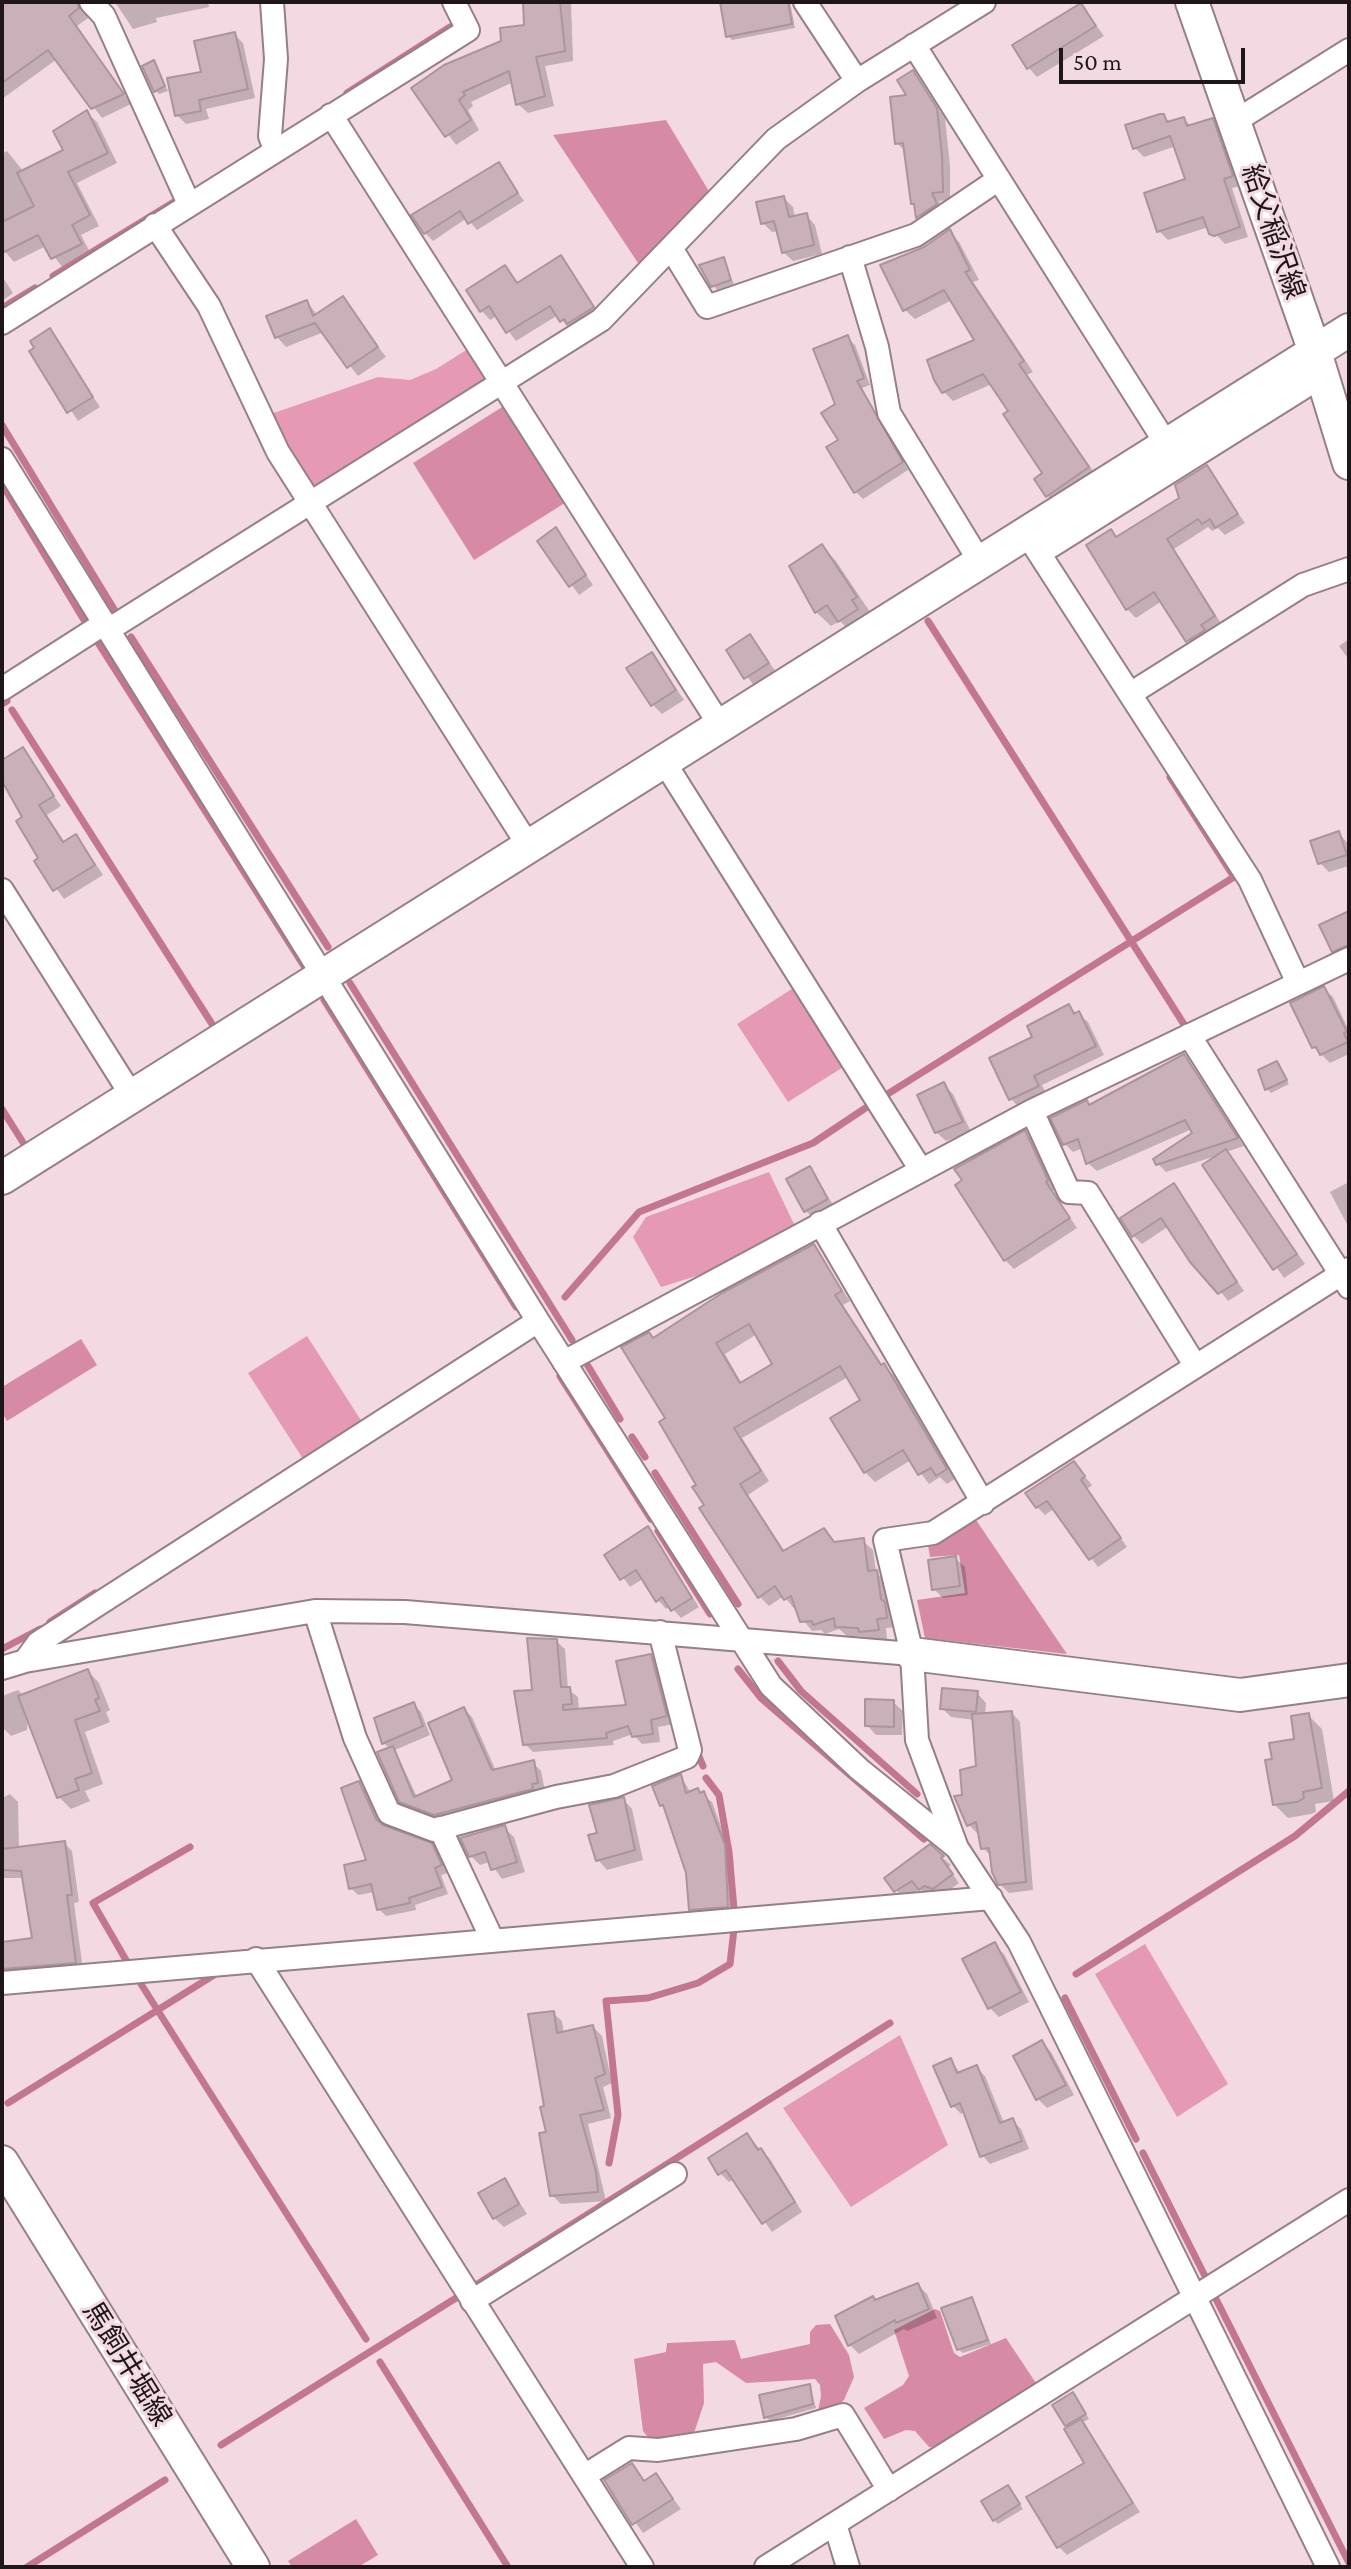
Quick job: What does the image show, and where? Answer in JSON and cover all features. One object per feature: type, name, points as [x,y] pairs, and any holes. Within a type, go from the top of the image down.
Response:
[{"type":"street","points":[[91,2],[104,16],[189,204]]},
{"type":"street","points":[[272,2],[276,59],[270,136],[275,149]]},
{"type":"street","points":[[2,323],[468,30],[454,2]]},
{"type":"street","points":[[805,2],[857,81]]},
{"type":"street","points":[[2,689],[312,501],[601,320],[776,139],[857,81],[984,2]]},
{"type":"street","name":"給父稲沢線","points":[[1192,2],[1318,364],[1341,405],[1349,463]]},
{"type":"street","points":[[914,45],[1167,445]]},
{"type":"street","points":[[1234,122],[1349,50]]},
{"type":"street","points":[[331,115],[720,725]]},
{"type":"street","points":[[671,248],[707,307],[916,235],[999,179]]},
{"type":"street","points":[[155,225],[209,306],[278,452],[528,845]]},
{"type":"street","points":[[850,257],[877,347],[889,413],[980,562]]},
{"type":"street","points":[[2,1178],[980,562],[1033,543],[1318,364],[1349,330]]},
{"type":"street","points":[[1033,543],[1167,445],[1318,364]]},
{"type":"street","points":[[2,459],[538,1321],[771,1686],[859,1769],[957,1848]]},
{"type":"street","points":[[1033,543],[1250,880],[1298,983]]},
{"type":"street","points":[[1130,694],[1303,585],[1349,569]]},
{"type":"street","points":[[663,760],[921,1170]]},
{"type":"street","points":[[2,890],[132,1096]]},
{"type":"street","points":[[564,1362],[1032,1111],[1349,959]]},
{"type":"street","points":[[1189,1035],[1346,1277],[1195,1365],[933,1533],[885,1540],[912,1654],[917,1740],[957,1848],[1019,1942],[1328,2567]]},
{"type":"street","points":[[1032,1111],[1069,1192],[1088,1193],[1195,1365]]},
{"type":"street","points":[[820,1223],[983,1503]]},
{"type":"street","points":[[25,1661],[38,1643],[538,1321]]},
{"type":"street","points":[[315,1611],[355,1738],[389,1813],[434,1830],[556,1797],[614,1786],[687,1757],[690,1750],[660,1632]]},
{"type":"street","points":[[2,1668],[25,1661],[315,1611],[405,1612],[740,1638],[912,1654],[1240,1695],[1349,1680]]},
{"type":"street","points":[[440,1828],[492,1939]]},
{"type":"street","points":[[2,1983],[991,1898]]},
{"type":"street","points":[[256,1959],[642,2567]]},
{"type":"street","name":"馬飼井堀線","points":[[2,2162],[253,2567]]},
{"type":"street","points":[[472,2301],[675,2174]]},
{"type":"street","points":[[766,2567],[1349,2200]]},
{"type":"street","points":[[584,2476],[629,2448],[658,2450],[796,2429],[843,2415],[889,2490]]},
{"type":"street","points":[[835,2524],[848,2567]]},
{"type":"shaded area","points":[[666,120],[710,193],[640,266],[553,135]]},
{"type":"shaded area","points":[[471,347],[490,379],[313,491],[265,416],[378,377],[410,380],[436,369]]},
{"type":"shaded area","points":[[507,404],[568,501],[474,560],[413,463]]},
{"type":"shaded area","points":[[798,985],[848,1064],[788,1102],[737,1024]]},
{"type":"shaded area","points":[[769,1172],[795,1226],[722,1268],[661,1287],[633,1237],[646,1217]]},
{"type":"shaded area","points":[[307,1336],[362,1422],[303,1459],[248,1373]]},
{"type":"shaded area","points":[[81,1339],[97,1365],[7,1421],[2,1413],[2,1387]]},
{"type":"shaded area","points":[[974,1517],[1067,1654],[925,1638],[917,1600],[965,1593],[959,1555],[930,1557],[928,1545]]},
{"type":"shaded area","points":[[1145,1944],[1228,2084],[1177,2117],[1095,1974]]},
{"type":"shaded area","points":[[900,2035],[948,2145],[851,2207],[783,2108]]},
{"type":"shaded area","points":[[935,2309],[940,2311],[954,2353],[960,2357],[1006,2338],[1038,2386],[938,2448],[929,2447],[915,2431],[906,2430],[884,2439],[864,2408],[903,2385],[909,2376],[894,2330]]},
{"type":"shaded area","points":[[830,2324],[849,2355],[854,2377],[844,2400],[836,2407],[822,2413],[818,2411],[820,2385],[815,2379],[746,2383],[716,2362],[703,2364],[704,2403],[693,2436],[651,2441],[643,2431],[634,2359],[666,2352],[667,2343],[735,2340],[741,2359],[810,2344],[810,2332],[816,2325]]},
{"type":"shaded area","points":[[356,2519],[378,2555],[358,2567],[292,2567],[288,2561]]},
{"type":"building","points":[[2,2],[77,2],[79,8],[69,16],[124,94],[91,109],[48,50],[2,83]]},
{"type":"building","points":[[523,2],[560,2],[565,51],[536,57],[545,96],[516,105],[509,71],[463,92],[465,95],[459,100],[471,120],[445,137],[411,88],[444,65],[501,41],[500,28],[524,25]]},
{"type":"building","points":[[720,2],[788,2],[792,24],[726,37]]},
{"type":"building","points":[[1081,3],[1096,26],[1027,69],[1012,45]]},
{"type":"building","points":[[235,32],[248,89],[199,100],[201,111],[175,116],[167,78],[201,72],[194,41]]},
{"type":"building","points":[[154,60],[165,86],[154,92],[142,66]]},
{"type":"building","points":[[913,70],[937,108],[943,192],[932,193],[937,204],[916,218],[914,204],[911,204],[903,143],[895,144],[890,97],[906,95],[897,80]]},
{"type":"building","points":[[87,110],[108,153],[68,172],[90,215],[72,225],[82,244],[51,259],[38,235],[2,253],[2,222],[34,206],[17,173],[63,150],[53,131]]},
{"type":"building","points":[[1164,114],[1167,122],[1184,117],[1187,126],[1213,118],[1233,176],[1224,179],[1240,227],[1214,236],[1209,234],[1203,217],[1157,232],[1144,193],[1185,179],[1170,136],[1133,149],[1125,125]]},
{"type":"building","points":[[499,162],[518,193],[468,224],[460,211],[424,234],[411,215]]},
{"type":"building","points":[[784,196],[789,217],[807,213],[814,245],[782,253],[774,221],[761,224],[756,202]]},
{"type":"building","points":[[950,229],[970,270],[965,272],[1024,361],[1019,364],[1089,467],[1046,497],[1034,479],[1042,473],[1003,414],[1008,411],[983,374],[942,393],[934,380],[927,360],[974,340],[944,290],[903,311],[880,265],[924,247]]},
{"type":"building","points":[[561,255],[594,307],[567,324],[564,319],[560,322],[550,306],[506,333],[489,306],[480,312],[466,290],[505,265],[517,283]]},
{"type":"building","points":[[724,257],[731,280],[711,287],[699,265]]},
{"type":"building","points":[[343,296],[378,347],[347,368],[315,323],[275,338],[266,316],[307,300],[313,316]]},
{"type":"building","points":[[50,328],[93,397],[67,413],[29,351],[34,348],[30,341]]},
{"type":"building","points":[[848,335],[864,378],[857,381],[903,462],[854,493],[826,447],[838,440],[821,413],[835,404],[813,349]]},
{"type":"building","points":[[1207,465],[1238,514],[1215,528],[1210,519],[1202,524],[1198,519],[1167,539],[1215,616],[1201,625],[1205,630],[1186,642],[1154,592],[1126,610],[1086,545],[1111,529],[1116,537],[1179,498],[1175,485]]},
{"type":"building","points":[[556,527],[586,575],[569,587],[537,541]]},
{"type":"building","points":[[822,544],[857,597],[852,600],[858,609],[838,622],[827,605],[815,613],[789,566]]},
{"type":"building","points":[[750,634],[769,663],[744,679],[726,650]]},
{"type":"building","points":[[652,652],[676,690],[651,706],[626,668]]},
{"type":"building","points":[[23,747],[54,796],[39,805],[63,842],[76,834],[95,865],[53,891],[34,861],[38,858],[16,821],[22,817],[2,781],[2,760]]},
{"type":"building","points":[[1339,831],[1347,855],[1318,864],[1310,841]]},
{"type":"building","points":[[1349,911],[1349,945],[1332,952],[1319,925]]},
{"type":"building","points":[[1324,986],[1347,1032],[1344,1033],[1348,1042],[1320,1055],[1316,1047],[1312,1048],[1290,1003]]},
{"type":"building","points":[[1069,1004],[1074,1014],[1079,1011],[1096,1046],[1034,1076],[1039,1086],[1009,1100],[989,1058],[1032,1037],[1027,1026]]},
{"type":"building","points":[[1184,1054],[1238,1138],[1156,1165],[1153,1159],[1192,1133],[1185,1120],[1086,1164],[1078,1139],[1063,1145],[1050,1118],[1087,1100],[1089,1105]]},
{"type":"building","points":[[1277,1061],[1287,1080],[1265,1090],[1258,1070]]},
{"type":"building","points":[[944,1082],[963,1122],[935,1133],[917,1095]]},
{"type":"building","points":[[1025,1130],[1048,1180],[1046,1182],[1070,1218],[1004,1261],[955,1185],[962,1180],[954,1169]]},
{"type":"building","points":[[1226,1149],[1297,1254],[1273,1270],[1202,1165]]},
{"type":"building","points":[[810,1166],[828,1199],[804,1212],[786,1179]]},
{"type":"building","points":[[1174,1183],[1237,1282],[1218,1294],[1190,1262],[1161,1218],[1132,1237],[1120,1218]]},
{"type":"building","points":[[814,1244],[842,1291],[835,1295],[881,1365],[884,1363],[947,1469],[936,1476],[931,1468],[918,1475],[903,1450],[864,1473],[830,1418],[860,1400],[840,1366],[734,1428],[761,1471],[740,1484],[783,1551],[824,1528],[834,1542],[864,1538],[868,1571],[877,1570],[881,1599],[885,1602],[887,1618],[877,1619],[879,1630],[859,1632],[858,1628],[835,1627],[834,1618],[813,1625],[812,1621],[800,1622],[791,1596],[784,1600],[775,1586],[758,1598],[699,1508],[704,1505],[692,1487],[696,1485],[659,1422],[665,1418],[621,1347],[649,1332],[653,1338],[722,1293]],"holes":[[[749,1324],[772,1364],[740,1383],[716,1343]]]},
{"type":"building","points":[[1074,1461],[1085,1476],[1081,1480],[1121,1538],[1089,1560],[1047,1501],[1036,1508],[1025,1493]]},
{"type":"building","points":[[648,1526],[692,1598],[671,1611],[662,1597],[656,1602],[636,1570],[620,1580],[604,1555]]},
{"type":"building","points":[[956,1556],[960,1586],[932,1590],[928,1560]]},
{"type":"building","points":[[527,1638],[557,1639],[561,1687],[570,1687],[572,1704],[563,1705],[563,1710],[626,1705],[616,1661],[651,1654],[667,1716],[651,1720],[653,1734],[632,1737],[628,1726],[606,1733],[607,1738],[523,1745],[514,1691],[532,1690]]},
{"type":"building","points":[[88,1669],[99,1698],[95,1700],[100,1711],[75,1720],[92,1773],[75,1779],[79,1790],[57,1798],[18,1696]]},
{"type":"building","points":[[942,1688],[978,1691],[976,1712],[940,1709]]},
{"type":"building","points":[[865,1699],[894,1700],[894,1727],[865,1726]]},
{"type":"building","points":[[414,1702],[423,1726],[382,1744],[374,1718]]},
{"type":"building","points":[[464,1707],[492,1770],[534,1760],[538,1783],[532,1784],[533,1789],[434,1815],[399,1802],[377,1752],[393,1746],[414,1797],[452,1780],[428,1723]]},
{"type":"building","points":[[1012,1711],[1026,1882],[998,1885],[992,1872],[989,1848],[981,1849],[976,1822],[967,1826],[954,1796],[962,1795],[960,1770],[976,1766],[972,1714]]},
{"type":"building","points":[[1309,1713],[1322,1788],[1303,1792],[1304,1798],[1297,1802],[1273,1805],[1265,1760],[1272,1759],[1269,1743],[1294,1739],[1291,1716]]},
{"type":"building","points":[[681,1774],[686,1793],[698,1788],[700,1793],[704,1791],[725,1845],[728,1907],[689,1910],[686,1873],[663,1805],[660,1806],[652,1786]]},
{"type":"building","points":[[359,1781],[376,1819],[383,1825],[432,1843],[442,1865],[435,1868],[442,1887],[409,1898],[410,1903],[377,1910],[371,1884],[349,1889],[344,1865],[366,1860],[341,1788]]},
{"type":"building","points":[[624,1797],[635,1850],[596,1861],[588,1835],[597,1833],[589,1805]]},
{"type":"building","points":[[505,1825],[517,1862],[491,1870],[485,1852],[469,1857],[460,1838]]},
{"type":"building","points":[[65,1841],[72,1895],[67,1895],[76,1963],[2,1969],[2,1942],[32,1938],[21,1871],[2,1870],[2,1849]]},
{"type":"building","points":[[930,1844],[944,1856],[941,1858],[953,1874],[933,1889],[924,1886],[919,1890],[912,1881],[894,1892],[884,1878]]},
{"type":"building","points":[[995,1942],[1021,1992],[988,2009],[962,1959]]},
{"type":"building","points":[[554,2011],[557,2033],[593,2025],[605,2074],[595,2078],[604,2110],[580,2115],[596,2172],[598,2192],[550,2196],[539,2133],[546,2132],[540,2107],[544,2106],[528,2014]]},
{"type":"building","points":[[1042,2040],[1066,2085],[1036,2100],[1013,2056]]},
{"type":"building","points":[[951,2058],[957,2073],[977,2065],[1000,2123],[1013,2118],[1022,2141],[980,2157],[960,2103],[951,2107],[933,2066]]},
{"type":"building","points":[[747,2133],[758,2150],[761,2148],[795,2202],[762,2224],[726,2170],[718,2175],[708,2158]]},
{"type":"building","points":[[505,2178],[519,2204],[493,2219],[478,2193]]},
{"type":"building","points":[[918,2283],[929,2309],[896,2323],[895,2320],[848,2346],[835,2316],[873,2296],[875,2300]]},
{"type":"building","points":[[972,2297],[988,2340],[957,2350],[941,2308]]},
{"type":"building","points":[[810,2384],[813,2404],[764,2418],[759,2395]]},
{"type":"building","points":[[1073,2392],[1086,2414],[1065,2426],[1052,2405]]},
{"type":"building","points":[[1081,2419],[1133,2503],[1057,2548],[1026,2497],[1084,2463],[1064,2429]]},
{"type":"building","points":[[632,2463],[644,2481],[656,2473],[673,2499],[632,2525],[604,2480]]},
{"type":"building","points":[[1008,2485],[1020,2504],[993,2521],[981,2501]]},
{"type":"waterway","points":[[347,93],[450,27]]},
{"type":"waterway","points":[[53,276],[174,202]]},
{"type":"waterway","points":[[2,308],[35,288]]},
{"type":"waterway","points":[[2,425],[117,614]]},
{"type":"waterway","points":[[2,484],[87,625]]},
{"type":"waterway","points":[[928,621],[1185,1026]]},
{"type":"waterway","points":[[131,637],[328,947]]},
{"type":"waterway","points":[[97,641],[304,966]]},
{"type":"waterway","points":[[2,704],[7,701]]},
{"type":"waterway","points":[[12,710],[212,1024]]},
{"type":"waterway","points":[[886,1095],[1234,877],[1170,777]]},
{"type":"waterway","points":[[350,983],[572,1340]]},
{"type":"waterway","points":[[324,1000],[516,1307]]},
{"type":"waterway","points":[[565,1297],[639,1212],[813,1143],[870,1105]]},
{"type":"waterway","points":[[2,1109],[24,1144]]},
{"type":"waterway","points":[[588,1366],[620,1419]]},
{"type":"waterway","points":[[560,1376],[651,1519]]},
{"type":"waterway","points":[[632,1437],[645,1457]]},
{"type":"waterway","points":[[655,1473],[738,1604]]},
{"type":"waterway","points":[[658,1531],[710,1614]]},
{"type":"waterway","points":[[50,1622],[95,1593]]},
{"type":"waterway","points":[[2,1649],[40,1629]]},
{"type":"waterway","points":[[778,1661],[801,1691],[917,1794]]},
{"type":"waterway","points":[[738,1669],[761,1698],[924,1839]]},
{"type":"waterway","points":[[698,1754],[703,1766]]},
{"type":"waterway","points":[[706,1778],[719,1795],[729,1852],[734,1909]]},
{"type":"waterway","points":[[1076,1974],[1295,1836],[1349,1791]]},
{"type":"waterway","points":[[126,1960],[93,1903],[190,1847]]},
{"type":"waterway","points":[[609,2163],[618,2115],[606,2001],[648,1998],[698,1983],[730,1964],[734,1929]]},
{"type":"waterway","points":[[8,2103],[214,1975]]},
{"type":"waterway","points":[[141,1984],[366,2339]]},
{"type":"waterway","points":[[1065,1998],[1136,2139]]},
{"type":"waterway","points":[[476,2285],[890,2023]]},
{"type":"waterway","points":[[1143,2153],[1205,2276]]},
{"type":"waterway","points":[[1215,2297],[1349,2563]]},
{"type":"waterway","points":[[221,2445],[456,2298]]},
{"type":"waterway","points":[[380,2362],[508,2567]]},
{"type":"waterway","points":[[27,2567],[165,2480]]}]
